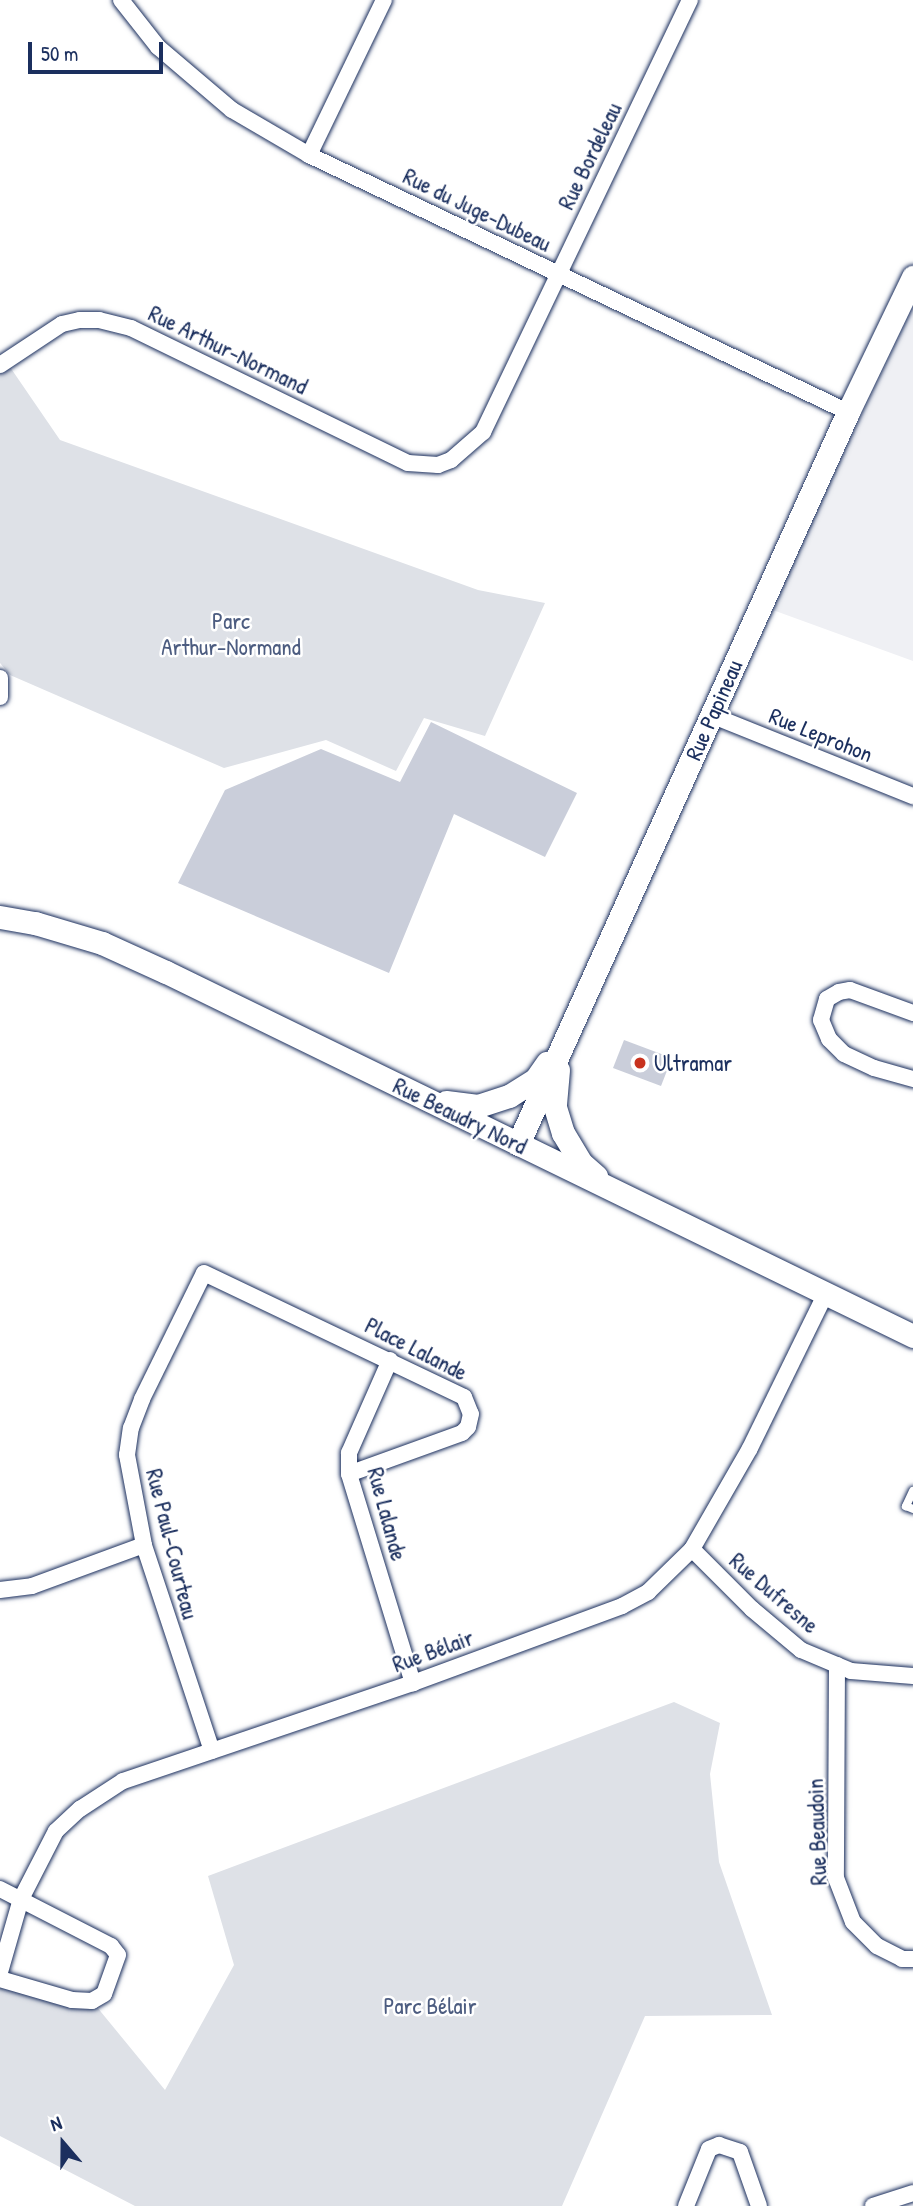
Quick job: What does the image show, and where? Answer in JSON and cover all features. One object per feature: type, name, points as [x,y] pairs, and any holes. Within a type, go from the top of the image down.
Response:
[{"type":"main road","name":"Rue Papineau","points":[[518,1144],[848,412],[913,277]]},
{"type":"main road","name":"Rue Beaudry Nord","points":[[0,918],[35,923],[102,943],[913,1336]]},
{"type":"main road","points":[[398,1085],[431,1099],[478,1106],[509,1096],[535,1080],[567,1035]]},
{"type":"main road","points":[[567,1035],[556,1080],[555,1107],[563,1133],[581,1163],[615,1191]]},
{"type":"street","name":"Rue du Juge-Dubeau","points":[[121,0],[158,47],[232,110],[309,155],[848,412]]},
{"type":"street","points":[[309,155],[384,0]]},
{"type":"street","name":"Rue Bordeleau","points":[[438,465],[462,452],[483,432],[690,0]]},
{"type":"street","name":"Rue Arthur-Normand","points":[[0,365],[62,324],[80,320],[115,323],[131,328],[408,463],[438,465]]},
{"type":"street","points":[[0,678],[0,697]]},
{"type":"street","name":"Rue Leprohon","points":[[711,715],[913,796]]},
{"type":"street","points":[[913,1013],[850,990],[839,992],[827,999],[821,1020],[829,1039],[844,1054],[874,1068],[913,1079]]},
{"type":"street","name":"Place Lalande","points":[[204,1273],[464,1397],[471,1414],[468,1427],[439,1443],[349,1474]]},
{"type":"street","name":"Rue Paul-Courteau","points":[[204,1273],[142,1399],[131,1428],[127,1455],[144,1545],[212,1751]]},
{"type":"street","name":"Rue Bélair","points":[[0,1972],[21,1899],[56,1831],[80,1809],[123,1781],[413,1683],[622,1606],[648,1592],[692,1549],[750,1448],[826,1293]]},
{"type":"street","name":"Rue Lalande","points":[[390,1360],[349,1453],[349,1474],[413,1683]]},
{"type":"street","points":[[0,1590],[32,1586],[144,1545]]},
{"type":"street","name":"Rue Dufresne","points":[[692,1549],[752,1609],[802,1650],[851,1671],[913,1676]]},
{"type":"street","name":"Rue Beaudoin","points":[[837,1665],[836,1878],[853,1922],[877,1946],[902,1959],[913,1959]]},
{"type":"street","points":[[0,1889],[111,1946],[118,1955],[104,1994],[92,2001],[72,2000],[0,1979]]},
{"type":"street","points":[[686,2206],[709,2150],[719,2145],[740,2152],[759,2206]]},
{"type":"street","points":[[873,2206],[893,2203],[913,2193]]},
{"type":"lane","points":[[913,1491],[906,1506],[913,1509]]},
{"type":"shaded area","points":[[913,307],[913,661],[770,609]]},
{"type":"green space","name":"Parc Arthur-Normand","points":[[10,367],[60,440],[478,590],[545,603],[485,736],[424,718],[396,771],[326,740],[224,768],[10,675],[0,663],[0,374]]},
{"type":"green space","name":"Parc Bélair","points":[[674,1702],[720,1723],[710,1774],[719,1862],[772,2015],[645,2016],[562,2206],[135,2206],[0,2136],[0,1979],[92,2001],[165,2090],[234,1965],[208,1876]]},
{"type":"building","points":[[431,722],[577,793],[545,857],[454,814],[389,973],[178,883],[225,790],[321,749],[400,782]]},
{"type":"building","points":[[624,1040],[672,1058],[661,1086],[613,1068]]},
{"type":"place","name":"Ultramar","points":[[640,1063]]}]
